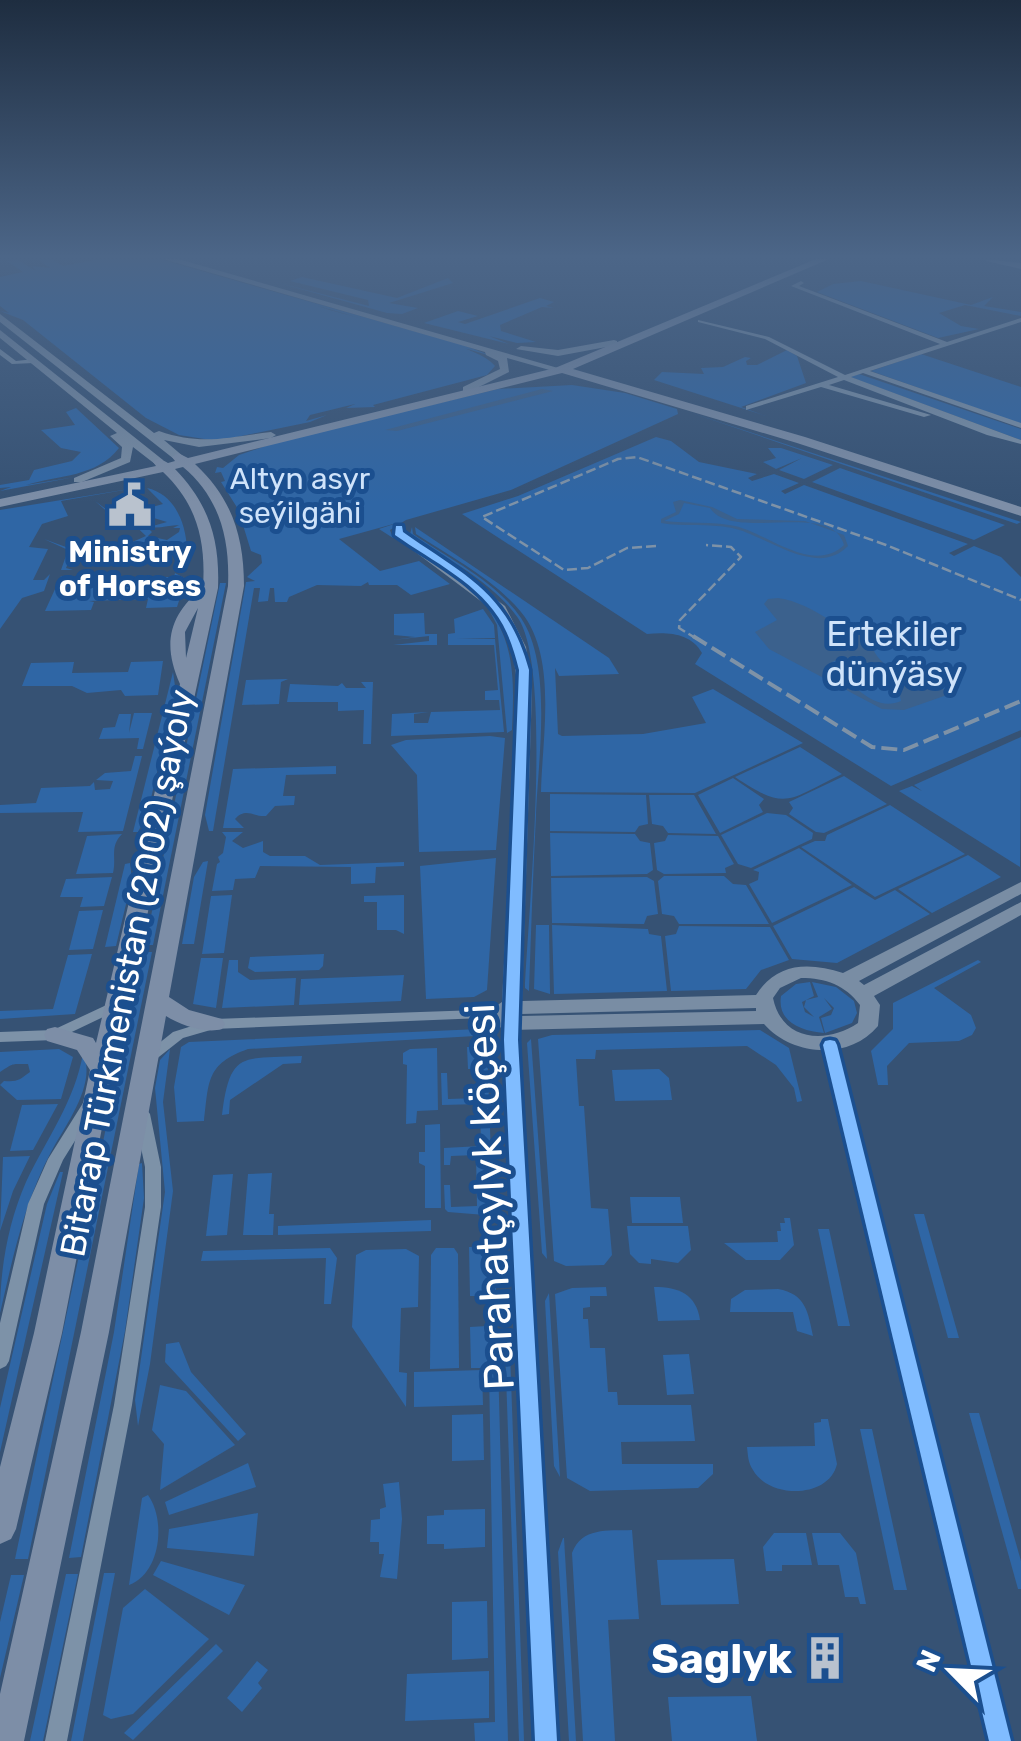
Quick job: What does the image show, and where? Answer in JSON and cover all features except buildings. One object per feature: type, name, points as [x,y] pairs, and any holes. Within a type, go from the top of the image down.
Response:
[{"type":"main road","name":"Bitarap Türkmenistan (2002) şaýoly","points":[[6,340],[116,427],[172,462]]},
{"type":"main road","name":"Bitarap Türkmenistan (2002) şaýoly","points":[[7,1741],[95,1332],[236,586],[234,530],[199,488],[135,422],[31,340]]},
{"type":"main road","points":[[454,340],[648,387],[1021,504]]},
{"type":"main road","points":[[479,340],[1021,512]]},
{"type":"main road","points":[[0,503],[562,367],[627,340]]},
{"type":"main road","points":[[500,346],[558,352],[618,344]]},
{"type":"main road","points":[[618,344],[609,367],[648,387]]},
{"type":"main road","points":[[471,390],[506,367],[503,360],[485,349]]},
{"type":"main road","points":[[471,390],[547,382],[629,388]]},
{"type":"main road","points":[[135,422],[146,424],[163,437],[190,443],[274,437]]},
{"type":"main road","points":[[83,483],[127,458],[128,446],[114,435],[116,427]]},
{"type":"main road","points":[[0,495],[83,483],[147,480],[199,488],[216,462],[274,437]]},
{"type":"main road","name":"Bitarap Türkmenistan (2002) şaýoly","points":[[0,1529],[48,1333],[210,588],[210,534],[199,488]]},
{"type":"main road","name":"Parahatçylyk köçesi","points":[[399,528],[398,533],[494,603],[511,624],[519,647],[525,711],[511,1014]]},
{"type":"main road","points":[[845,980],[1021,887]]},
{"type":"main road","points":[[864,994],[1021,908]]},
{"type":"main road","points":[[478,1014],[764,1009],[787,1035],[830,1044],[848,1041],[868,1026],[870,1005],[864,994],[845,980],[830,974],[798,972],[772,983],[764,1009]]},
{"type":"main road","points":[[156,998],[182,1016],[214,1024]]},
{"type":"main road","points":[[55,1036],[85,1044],[100,1080]]},
{"type":"street","points":[[771,340],[843,377],[996,434]]},
{"type":"street","points":[[937,340],[944,343]]},
{"type":"street","points":[[750,408],[953,340]]},
{"type":"street","points":[[0,351],[14,364],[34,361]]},
{"type":"street","points":[[862,370],[1021,426]]},
{"type":"street","points":[[818,384],[1021,442]]},
{"type":"street","points":[[0,1037],[55,1036],[118,1004]]},
{"type":"street","points":[[144,1062],[178,1035],[214,1024],[478,1014]]},
{"type":"street","name":"Parahatçylyk köçesi","points":[[511,1014],[546,1741]]},
{"type":"street","points":[[830,1044],[1000,1741]]},
{"type":"street","points":[[0,1361],[43,1185],[100,1080]]},
{"type":"street","points":[[56,1741],[123,1405],[153,1207],[154,1168],[138,1093]]},
{"type":"green space","points":[[48,340],[446,340],[495,357],[465,348],[495,366],[487,375],[375,407],[346,408],[355,404],[310,415],[306,421],[327,415],[310,422],[217,441],[179,435],[146,418]]},
{"type":"green space","points":[[787,350],[797,356],[806,383],[741,407],[766,416],[654,380],[662,372],[704,374],[701,368],[723,367],[745,357],[751,358],[747,365],[757,365]]},
{"type":"green space","points":[[921,354],[1021,387],[1021,424],[871,371]]},
{"type":"green space","points":[[859,374],[1021,429],[1021,440],[850,377]]},
{"type":"green space","name":"Altyn asyr seýilgähi","points":[[572,385],[625,393],[677,409],[678,414],[511,490],[406,520],[390,530],[393,538],[379,529],[397,523],[339,539],[380,571],[419,561],[450,584],[411,595],[397,585],[317,585],[289,597],[287,602],[275,602],[274,588],[270,588],[268,601],[258,602],[260,588],[254,588],[213,831],[209,831],[205,815],[246,582],[255,581],[247,577],[262,563],[261,555],[251,551],[238,509],[221,482],[225,481],[221,472],[215,473],[217,467],[223,468],[239,455],[280,441],[498,389]]},
{"type":"green space","points":[[76,408],[119,448],[110,458],[77,474],[26,485],[75,477],[0,491],[11,487],[0,485],[29,480],[34,470],[72,461],[81,452],[61,448],[41,430],[75,425],[66,412]]},
{"type":"green space","points":[[689,412],[1021,522],[1017,524]]},
{"type":"green space","name":"Ertekiler dünýäsy","points":[[656,437],[671,441],[699,462],[757,474],[748,478],[752,481],[774,474],[799,483],[781,491],[785,494],[804,485],[968,544],[949,553],[954,556],[974,546],[1001,557],[1021,577],[1021,730],[891,786],[695,664],[702,653],[692,641],[671,634],[647,634],[462,514],[518,496]]},
{"type":"green space","points":[[768,448],[781,448],[833,465],[804,479],[779,470],[802,458],[776,469],[763,462],[776,458]]},
{"type":"green space","points":[[840,468],[1005,525],[974,540],[812,482]]},
{"type":"green space","points":[[141,487],[61,501],[68,516],[42,524],[29,547],[48,549],[33,580],[44,580],[50,574],[44,591],[22,598],[0,629],[0,510]]},
{"type":"green space","points":[[147,488],[157,491],[177,511],[187,549],[135,551],[128,547],[96,560],[73,552],[66,568],[73,570],[61,570],[68,550],[44,539],[96,558],[146,536],[124,515],[114,515],[132,513],[152,532],[148,536],[167,540],[179,532],[180,528],[173,528],[179,525],[149,527],[167,522],[134,512],[163,504]]},
{"type":"green space","points":[[412,527],[413,534],[486,582],[511,605],[531,638],[537,661],[541,714],[529,991],[525,988],[536,739],[528,646],[518,618],[508,605],[468,572],[410,534]]},
{"type":"green space","points":[[415,527],[609,658],[619,674],[559,676],[555,668],[558,734],[643,734],[706,723],[692,697],[713,689],[803,743],[695,793],[541,792],[544,674],[533,630],[498,589],[416,534]]},
{"type":"green space","points":[[175,573],[186,579],[177,607],[146,608],[148,599],[89,601],[94,602],[91,610],[45,611],[61,576],[71,578],[62,580],[58,593],[77,592],[79,588],[155,589],[158,577],[174,577]]},
{"type":"green space","points":[[220,583],[226,583],[153,945],[145,945]]},
{"type":"green space","points":[[488,608],[504,636],[511,666],[512,730],[507,733],[497,625]]},
{"type":"green space","points":[[483,609],[494,625],[495,638],[457,638],[495,639],[504,732],[391,736],[392,714],[429,712],[414,714],[414,723],[428,723],[431,712],[500,710],[499,700],[485,700],[485,691],[498,690],[494,645],[448,645],[448,634],[455,633],[454,619]]},
{"type":"green space","points":[[424,613],[425,634],[437,634],[437,645],[393,645],[429,641],[429,636],[393,640],[415,637],[394,635],[394,614]]},
{"type":"green space","points":[[163,661],[158,695],[125,696],[121,690],[87,693],[72,686],[22,686],[31,663],[74,662],[72,673],[128,672],[131,662]]},
{"type":"green space","points":[[173,672],[176,693],[147,815],[138,832],[133,832]]},
{"type":"green space","points":[[288,679],[281,682],[279,704],[242,705],[246,680]]},
{"type":"green space","points":[[361,682],[373,682],[371,744],[363,744],[364,710],[338,711],[338,702],[287,702],[290,684],[342,683],[346,688],[366,688]]},
{"type":"green space","points":[[134,713],[152,713],[143,749],[137,749],[139,738],[99,739],[103,728],[115,727],[119,714],[131,714],[129,733]]},
{"type":"green space","points":[[1021,737],[1020,867],[899,791],[912,786],[922,791],[914,785]]},
{"type":"green space","points":[[505,738],[496,850],[419,852],[417,775],[391,745],[406,740]]},
{"type":"green space","points":[[800,747],[842,774],[788,798],[766,795],[735,777]]},
{"type":"green space","points":[[135,756],[142,756],[123,831],[78,832],[83,812],[0,813],[0,805],[36,803],[41,788],[90,786],[94,782],[95,790],[110,789],[113,781],[96,780],[105,773],[131,771]]},
{"type":"green space","points":[[336,766],[336,774],[286,775],[283,796],[295,796],[294,805],[275,806],[266,816],[243,814],[235,819],[244,828],[223,828],[233,769]]},
{"type":"green space","points":[[844,776],[887,804],[824,833],[789,814],[793,808],[789,802]]},
{"type":"green space","points":[[733,778],[764,799],[759,805],[763,812],[720,833],[698,795]]},
{"type":"green space","points":[[550,794],[646,795],[648,824],[639,826],[635,832],[550,831]]},
{"type":"green space","points":[[649,795],[694,795],[716,834],[668,833],[663,826],[652,824]]},
{"type":"green space","points":[[890,805],[965,854],[875,897],[801,847],[825,841],[827,835]]},
{"type":"green space","points":[[767,813],[786,815],[813,833],[812,839],[751,868],[738,864],[721,835]]},
{"type":"green space","points":[[222,832],[243,832],[232,841],[243,848],[263,841],[263,852],[270,856],[305,856],[320,865],[404,862],[404,866],[376,867],[375,883],[351,884],[351,867],[260,866],[255,878],[235,879],[233,890],[212,891],[226,837]]},
{"type":"green space","points":[[550,833],[635,834],[640,841],[650,843],[653,870],[647,874],[551,876]]},
{"type":"green space","points":[[122,834],[114,848],[113,873],[76,874],[87,836]]},
{"type":"green space","points":[[668,835],[718,836],[734,864],[725,868],[726,873],[664,874],[657,870],[654,843],[665,841]]},
{"type":"green space","points":[[799,848],[852,885],[772,923],[749,884],[758,880],[759,872],[753,870]]},
{"type":"green space","points":[[968,855],[1001,877],[932,913],[898,889]]},
{"type":"green space","points":[[496,858],[487,990],[474,997],[426,999],[420,866]]},
{"type":"green space","points":[[208,861],[194,944],[182,944],[194,877],[203,862]]},
{"type":"green space","points":[[130,863],[132,879],[116,946],[105,947],[125,864]]},
{"type":"green space","points":[[664,876],[724,876],[733,884],[746,885],[769,924],[679,924],[674,916],[662,914],[658,881]]},
{"type":"green space","points":[[112,877],[104,906],[80,907],[83,897],[60,897],[66,879]]},
{"type":"green space","points":[[647,877],[654,881],[658,914],[647,916],[644,924],[552,923],[551,878]]},
{"type":"green space","points":[[854,887],[875,900],[895,890],[930,914],[837,963],[792,959],[773,926]]},
{"type":"green space","points":[[232,895],[224,953],[202,954],[211,896]]},
{"type":"green space","points":[[404,895],[404,934],[377,930],[377,902],[364,902],[364,896]]},
{"type":"green space","points":[[103,910],[93,949],[69,950],[79,911]]},
{"type":"green space","points":[[536,925],[549,925],[550,994],[534,989]]},
{"type":"green space","points":[[552,925],[648,929],[649,934],[661,936],[667,991],[554,994]]},
{"type":"green space","points":[[679,926],[770,927],[789,960],[761,970],[746,989],[671,991],[665,936],[676,934]]},
{"type":"green space","points":[[143,952],[152,952],[28,1559],[15,1559]]},
{"type":"green space","points":[[92,954],[75,1014],[0,1019],[0,1011],[53,1009],[68,955]]},
{"type":"green space","points":[[324,954],[319,970],[255,972],[248,968],[250,957]]},
{"type":"green space","points":[[201,958],[223,958],[216,1008],[193,1004]]},
{"type":"green space","points":[[229,960],[238,960],[238,972],[250,980],[296,978],[294,1005],[222,1008]]},
{"type":"green space","points":[[978,960],[981,962],[934,988],[971,1015],[976,1028],[972,1035],[959,1041],[909,1043],[887,1066],[888,1085],[878,1085],[871,1051],[893,1029],[893,1003]]},
{"type":"green space","points":[[404,975],[401,1001],[299,1005],[301,979]]},
{"type":"green space","points":[[810,982],[814,996],[806,1000],[818,997],[812,982],[836,987],[854,1001],[857,1013],[852,1023],[825,1033],[821,1018],[831,1015],[834,1008],[824,998],[832,1009],[819,1017],[824,1033],[807,1030],[787,1019],[781,996],[796,984]]},
{"type":"green space","points":[[479,1029],[493,1035],[248,1049],[224,1061],[212,1076],[204,1121],[177,1122],[174,1087],[181,1047],[189,1042]]},
{"type":"green space","points":[[760,1030],[789,1048],[802,1101],[797,1102],[794,1088],[776,1065],[747,1046],[596,1050],[595,1059],[576,1059],[579,1106],[584,1106],[591,1208],[608,1209],[612,1255],[604,1265],[566,1266],[554,1261],[538,1039],[552,1035]]},
{"type":"green space","points":[[531,1039],[547,1259],[542,1253],[527,1043]]},
{"type":"green space","points":[[487,1046],[493,1210],[485,1215],[448,1212],[444,1185],[450,1185],[451,1207],[477,1206],[476,1155],[451,1156],[450,1165],[444,1165],[444,1148],[481,1146],[480,1104],[442,1105],[441,1073],[447,1073],[448,1099],[479,1098],[479,1069],[468,1069],[467,1047]]},
{"type":"green space","points":[[437,1048],[438,1110],[417,1111],[416,1123],[406,1124],[407,1065],[403,1064],[403,1053]]},
{"type":"green space","points":[[59,1049],[73,1057],[61,1099],[17,1100],[0,1085],[30,1072],[28,1064],[22,1064],[0,1072],[0,1052]]},
{"type":"green space","points":[[170,1049],[163,1102],[173,1191],[138,1426],[135,1400],[165,1192],[155,1088],[160,1060]]},
{"type":"green space","points":[[83,1053],[83,1091],[33,1191],[0,1313],[3,1263],[14,1214],[67,1103]]},
{"type":"green space","points":[[302,1056],[301,1063],[283,1064],[230,1100],[229,1114],[222,1115],[229,1079],[242,1062]]},
{"type":"green space","points":[[659,1069],[669,1078],[672,1100],[615,1101],[612,1070]]},
{"type":"green space","points":[[58,1104],[33,1150],[10,1151],[22,1105]]},
{"type":"green space","points":[[440,1124],[441,1208],[425,1208],[425,1166],[419,1163],[419,1152],[425,1152],[425,1125]]},
{"type":"green space","points":[[30,1156],[13,1191],[0,1231],[3,1157]]},
{"type":"green space","points":[[142,1163],[144,1198],[125,1331],[81,1557],[69,1558],[114,1332]]},
{"type":"green space","points":[[60,1172],[0,1452],[0,1408],[47,1204]]},
{"type":"green space","points":[[272,1173],[269,1214],[274,1214],[273,1235],[243,1235],[248,1174]]},
{"type":"green space","points":[[233,1174],[227,1235],[206,1236],[213,1175]]},
{"type":"green space","points":[[630,1197],[680,1197],[683,1223],[632,1223]]},
{"type":"green space","points":[[914,1214],[924,1214],[959,1338],[948,1338]]},
{"type":"green space","points":[[784,1218],[790,1218],[794,1245],[780,1260],[746,1260],[724,1243],[778,1242],[777,1231],[781,1231]]},
{"type":"green space","points":[[431,1220],[431,1231],[278,1235],[278,1226]]},
{"type":"green space","points":[[627,1226],[688,1226],[691,1250],[678,1263],[651,1259],[651,1264],[639,1263],[630,1254]]},
{"type":"green space","points":[[818,1229],[829,1229],[850,1326],[838,1326]]},
{"type":"green space","points":[[495,1246],[508,1741],[475,1741],[474,1723],[495,1722],[489,1368],[471,1368],[470,1327],[487,1326],[487,1296],[470,1296],[469,1247]]},
{"type":"green space","points":[[330,1248],[337,1258],[331,1304],[324,1304],[326,1258],[201,1261],[203,1251]]},
{"type":"green space","points":[[436,1248],[454,1248],[458,1254],[459,1368],[430,1369],[431,1255]]},
{"type":"green space","points":[[406,1249],[419,1256],[418,1307],[401,1308],[399,1372],[407,1373],[406,1407],[352,1327],[356,1255],[366,1250]]},
{"type":"green space","points":[[606,1287],[607,1296],[590,1296],[590,1307],[583,1308],[583,1319],[588,1319],[590,1348],[605,1348],[608,1392],[617,1392],[618,1405],[691,1405],[695,1441],[621,1442],[622,1464],[713,1464],[713,1474],[698,1488],[590,1491],[567,1478],[555,1294],[572,1288]]},
{"type":"green space","points":[[654,1287],[685,1294],[695,1304],[700,1320],[658,1321]]},
{"type":"green space","points":[[778,1289],[800,1300],[813,1336],[797,1331],[793,1312],[730,1312],[731,1299],[745,1290]]},
{"type":"green space","points":[[549,1293],[560,1477],[554,1466],[545,1301]]},
{"type":"green space","points":[[179,1342],[191,1372],[246,1434],[238,1441],[165,1362],[166,1344]]},
{"type":"green space","points":[[505,1348],[510,1352],[524,1741],[519,1741]]},
{"type":"green space","points":[[689,1354],[694,1394],[667,1395],[663,1355]]},
{"type":"green space","points":[[482,1370],[483,1405],[414,1407],[414,1372]]},
{"type":"green space","points":[[160,1385],[186,1391],[235,1445],[160,1490],[164,1444],[152,1430]]},
{"type":"green space","points":[[969,1413],[979,1413],[1021,1561],[1021,1589],[1018,1589]]},
{"type":"green space","points":[[483,1414],[484,1460],[452,1461],[452,1415]]},
{"type":"green space","points":[[828,1419],[837,1464],[832,1475],[823,1484],[798,1491],[784,1490],[761,1480],[750,1465],[747,1447],[815,1446],[814,1423]]},
{"type":"green space","points":[[860,1429],[872,1429],[907,1590],[894,1590]]},
{"type":"green space","points":[[248,1463],[256,1487],[169,1515],[165,1502]]},
{"type":"green space","points":[[399,1482],[402,1519],[397,1579],[380,1577],[384,1554],[379,1554],[379,1542],[370,1542],[371,1520],[380,1519],[380,1509],[386,1507],[383,1484]]},
{"type":"green space","points":[[148,1495],[157,1518],[157,1545],[148,1569],[129,1585],[142,1498]]},
{"type":"green space","points":[[485,1509],[485,1547],[444,1549],[444,1544],[427,1544],[427,1516],[444,1515],[444,1510]]},
{"type":"green space","points":[[258,1513],[254,1556],[167,1548],[169,1529]]},
{"type":"green space","points":[[632,1530],[639,1619],[608,1620],[615,1741],[583,1741],[572,1553],[589,1535]]},
{"type":"green space","points":[[774,1533],[806,1533],[812,1565],[782,1565],[782,1571],[766,1571],[763,1547]]},
{"type":"green space","points":[[812,1533],[840,1533],[856,1553],[866,1604],[860,1604],[858,1597],[845,1597],[839,1565],[818,1565]]},
{"type":"green space","points":[[563,1538],[576,1741],[569,1741],[558,1552]]},
{"type":"green space","points":[[734,1559],[739,1604],[661,1605],[657,1560]]},
{"type":"green space","points":[[161,1561],[245,1585],[229,1615],[153,1575]]},
{"type":"green space","points":[[104,1573],[115,1573],[83,1741],[71,1741]]},
{"type":"green space","points":[[66,1574],[78,1574],[43,1741],[30,1741]]},
{"type":"green space","points":[[11,1575],[24,1575],[0,1678],[0,1622]]},
{"type":"green space","points":[[145,1589],[209,1639],[133,1714],[111,1719],[103,1715],[123,1608]]},
{"type":"green space","points":[[487,1601],[488,1658],[452,1660],[452,1602]]},
{"type":"green space","points":[[216,1644],[223,1651],[133,1740],[124,1733]]},
{"type":"green space","points":[[257,1661],[268,1670],[258,1683],[262,1688],[242,1712],[227,1698]]},
{"type":"green space","points":[[489,1671],[489,1718],[405,1721],[407,1674]]},
{"type":"green space","points":[[751,1696],[757,1741],[672,1741],[668,1697]]},
{"type":"shaded area","points":[[542,389],[553,391],[397,431],[385,430]]},
{"type":"shaded area","points":[[680,500],[712,507],[737,519],[812,524],[739,522],[722,518],[710,508],[684,503],[679,514],[664,521],[735,526],[818,556],[844,545],[836,532],[844,535],[848,546],[835,555],[806,557],[732,528],[661,523],[661,519],[676,512],[673,502]]},
{"type":"shaded area","points":[[768,599],[792,601],[853,632],[879,638],[873,649],[884,663],[908,674],[935,676],[947,695],[904,710],[882,709],[769,649],[755,632],[777,620],[764,604]],"holes":[[[853,659],[888,675],[901,701],[891,704],[873,700],[832,668],[832,662]]]},
{"type":"railway","points":[[656,546],[627,548],[588,568],[564,570],[482,517],[618,459],[637,457],[886,545],[1021,600]]},
{"type":"railway","points":[[697,639],[679,628],[680,620],[741,557],[731,547],[706,545]]},
{"type":"railway","points":[[693,636],[872,747],[904,750],[1021,701]]},
{"type":"cycle path","points":[[399,528],[398,533],[478,589],[493,604],[507,622],[524,670],[511,1040],[546,1741]]},
{"type":"cycle path","points":[[830,1045],[1000,1741]]},
{"type":"place","name":"Ministry of Horses","points":[[130,505]]},
{"type":"place","name":"Saglyk","points":[[825,1658]]}]
